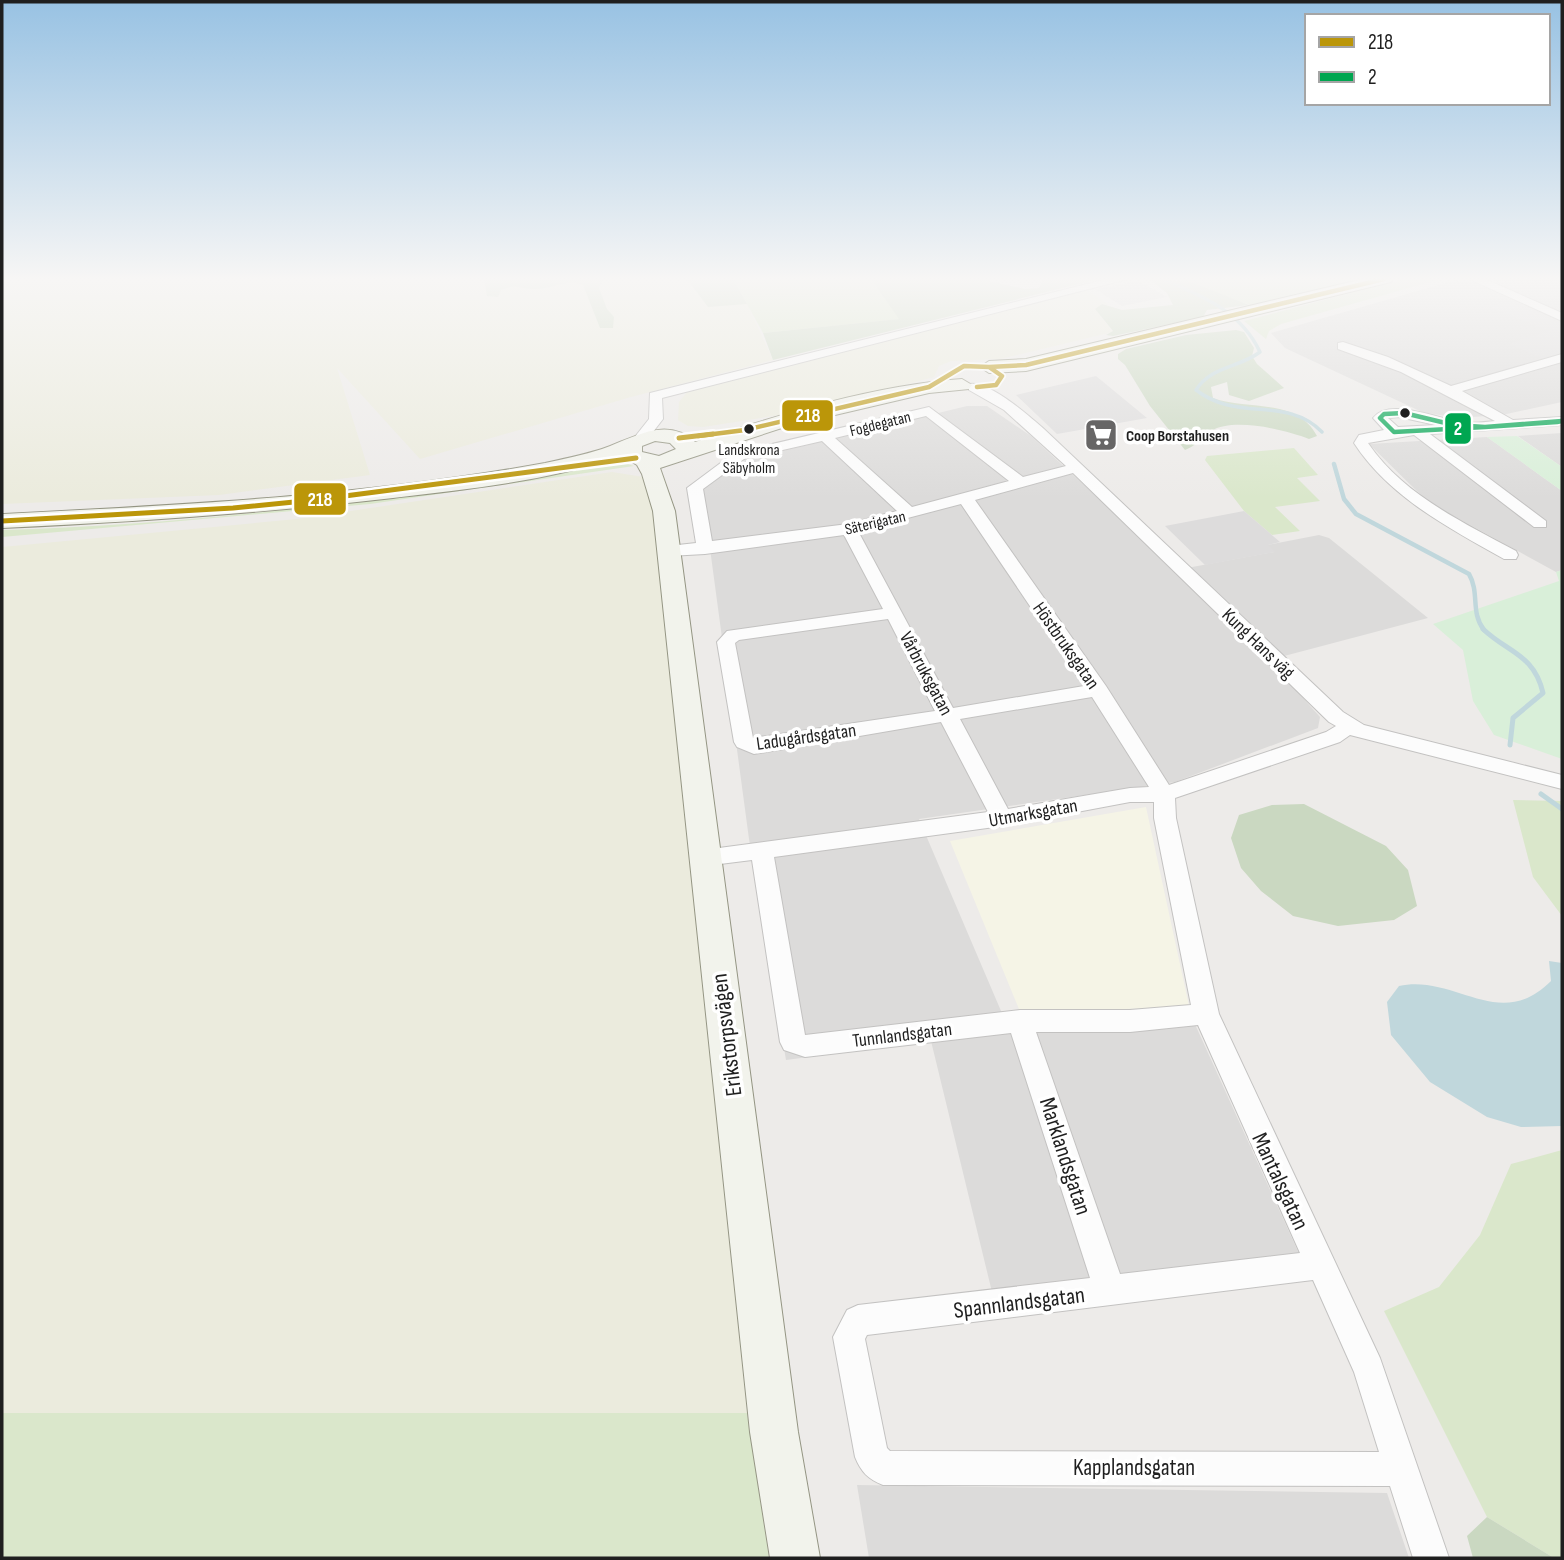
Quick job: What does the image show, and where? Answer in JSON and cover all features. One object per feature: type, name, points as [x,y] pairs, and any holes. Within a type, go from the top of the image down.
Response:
[{"type":"main road","points":[[2,521],[274,504],[468,482],[677,446],[929,387],[997,376],[1026,365],[1084,352]]},
{"type":"main road","points":[[962,382],[964,366],[997,376]]},
{"type":"main road","name":"Erikstorpsvägen","points":[[664,511],[677,446]]},
{"type":"main road","name":"Erikstorpsvägen","points":[[638,451],[653,474],[664,511],[774,1432],[795,1558]]},
{"type":"street","points":[[677,446],[656,419],[654,396],[828,352]]},
{"type":"street","points":[[1362,352],[1449,391],[1510,424]]},
{"type":"street","points":[[1449,391],[1562,358]]},
{"type":"street","name":"Kung Hans väg","points":[[997,376],[1009,407]]},
{"type":"street","name":"Kung Hans väg","points":[[962,382],[1009,407],[1336,717],[1350,725],[1562,782]]},
{"type":"street","name":"Fogdegatan","points":[[705,549],[695,488],[732,459],[929,411],[1021,483]]},
{"type":"street","points":[[1394,432],[1380,420],[1381,415],[1398,413],[1466,427]]},
{"type":"street","points":[[638,451],[656,419]]},
{"type":"street","points":[[1510,555],[1415,496],[1367,455],[1361,443],[1364,438],[1394,432],[1561,423]]},
{"type":"street","points":[[1416,430],[1540,524]]},
{"type":"street","points":[[825,436],[910,514]]},
{"type":"street","name":"Säterigatan","points":[[669,551],[705,549],[849,529],[1076,468]]},
{"type":"street","name":"Höstbruksgatan","points":[[966,499],[1099,690],[1164,794]]},
{"type":"street","name":"Vårbruksgatan","points":[[849,529],[949,713],[1002,818]]},
{"type":"street","name":"Ladugårdsgatan","points":[[895,613],[733,635],[726,642],[744,742],[754,747],[1099,690]]},
{"type":"street","name":"Utmarksgatan","points":[[704,858],[1002,818],[1130,795],[1164,794],[1333,737],[1350,725]]},
{"type":"street","name":"Mantalsgatan","points":[[1164,794],[1166,818],[1206,1014],[1369,1369],[1431,1558]]},
{"type":"street","name":"Tunnlandsgatan","points":[[762,851],[793,1042],[805,1046],[1020,1021],[1130,1021],[1206,1014]]},
{"type":"street","name":"Marklandsgatan","points":[[1020,1021],[1110,1291]]},
{"type":"street","name":"Spannlandsgatan","points":[[872,1457],[849,1337],[858,1321],[1319,1265]]},
{"type":"street","name":"Kapplandsgatan","points":[[872,1457],[883,1468],[1401,1469]]},
{"type":"shaded area","points":[[2,352],[769,352],[773,360],[631,397],[420,459],[337,368],[370,475],[219,495],[2,504]]},
{"type":"shaded area","points":[[843,352],[1030,352],[1000,359],[951,361],[939,366],[934,377],[806,411],[703,427],[688,426],[678,420],[679,402],[688,391]]},
{"type":"shaded area","points":[[1293,352],[1562,352],[1562,402],[1502,415],[1457,418],[1422,412]]},
{"type":"shaded area","points":[[1528,352],[1562,352],[1562,356],[1547,360]]},
{"type":"shaded area","points":[[1096,376],[1147,418],[1057,434],[1016,395]]},
{"type":"shaded area","points":[[967,406],[987,406],[1031,436],[1176,570],[1274,552],[1267,545],[1319,535],[1329,538],[1428,618],[1269,660],[1320,717],[1318,728],[1175,782],[919,819],[1010,1032],[1194,1022],[1300,1256],[992,1292],[931,1041],[786,1060],[749,839],[702,489],[737,462]]},
{"type":"shaded area","points":[[1562,433],[1562,467],[1518,436]]},
{"type":"shaded area","points":[[1487,437],[1562,491],[1562,570],[1556,572],[1428,502],[1369,444]]},
{"type":"shaded area","points":[[612,472],[650,478],[747,1413],[2,1413],[2,547],[297,519]]},
{"type":"shaded area","points":[[1244,511],[1280,542],[1268,545],[1275,552],[1205,565],[1165,526]]},
{"type":"shaded area","points":[[1146,807],[1189,1006],[1021,1014],[950,841]]},
{"type":"shaded area","points":[[857,1485],[1387,1493],[1409,1558],[869,1558]]},
{"type":"green space","points":[[770,352],[806,352],[773,360]]},
{"type":"green space","points":[[1122,352],[1253,352],[1252,356],[1257,364],[1284,388],[1249,401],[1229,395],[1227,382],[1211,387],[1213,398],[1285,410],[1297,415],[1317,436],[1309,439],[1260,426],[1233,425],[1211,431],[1185,450],[1150,406],[1125,365],[1118,359],[1118,354]]},
{"type":"green space","points":[[1517,436],[1562,467],[1562,491],[1487,437]]},
{"type":"green space","points":[[1294,448],[1318,475],[1297,478],[1320,501],[1275,507],[1300,531],[1272,535],[1244,511],[1205,460],[1207,456]]},
{"type":"green space","points":[[621,462],[634,466],[370,504],[2,537],[2,530],[158,522],[390,497]]},
{"type":"green space","points":[[1562,570],[1562,759],[1494,735],[1473,701],[1463,650],[1433,624],[1559,581],[1556,572]]},
{"type":"green space","points":[[1513,800],[1562,801],[1562,916],[1533,877]]},
{"type":"green space","points":[[1304,804],[1386,846],[1408,870],[1417,906],[1394,920],[1338,926],[1293,916],[1261,891],[1241,868],[1231,838],[1239,815],[1272,805]]},
{"type":"green space","points":[[1562,1150],[1562,1558],[1554,1558],[1487,1517],[1384,1311],[1439,1287],[1480,1235],[1511,1164]]},
{"type":"green space","points":[[2,1413],[747,1413],[769,1558],[2,1558]]},
{"type":"green space","points":[[1487,1517],[1554,1558],[1473,1558],[1467,1536]]},
{"type":"water","points":[[1549,961],[1562,963],[1562,1126],[1521,1127],[1487,1117],[1430,1082],[1391,1035],[1387,1002],[1399,986],[1420,984],[1477,999],[1513,1002],[1532,996],[1551,981]]},
{"type":"waterway","points":[[1260,352],[1209,376],[1196,390],[1212,400],[1229,405],[1293,414],[1322,432]]},
{"type":"waterway","points":[[1334,464],[1344,499],[1356,514],[1469,574],[1474,588],[1477,616],[1484,630]]},
{"type":"waterway","points":[[1484,630],[1527,662],[1539,680],[1543,693],[1513,718],[1510,745]]},
{"type":"waterway","points":[[1541,794],[1562,809]]},
{"type":"transit line","name":"218","points":[[989,367],[1026,365],[1081,352]]},
{"type":"transit line","name":"218","points":[[679,438],[745,430],[929,387],[964,366],[989,367],[1002,376],[996,385],[977,387]]},
{"type":"transit line","name":"2","points":[[1404,413],[1454,425],[1485,427],[1394,432],[1380,418],[1384,414],[1404,413]]},
{"type":"transit line","name":"2","points":[[1562,421],[1557,422],[1485,427],[1562,421]]},
{"type":"transit line","name":"218","points":[[2,521],[233,508],[314,500],[636,458]]},
{"type":"place","name":"Landskrona Säbyholm","points":[[749,429]]},
{"type":"place","name":"Coop Borstahusen","points":[[1101,435]]}]
